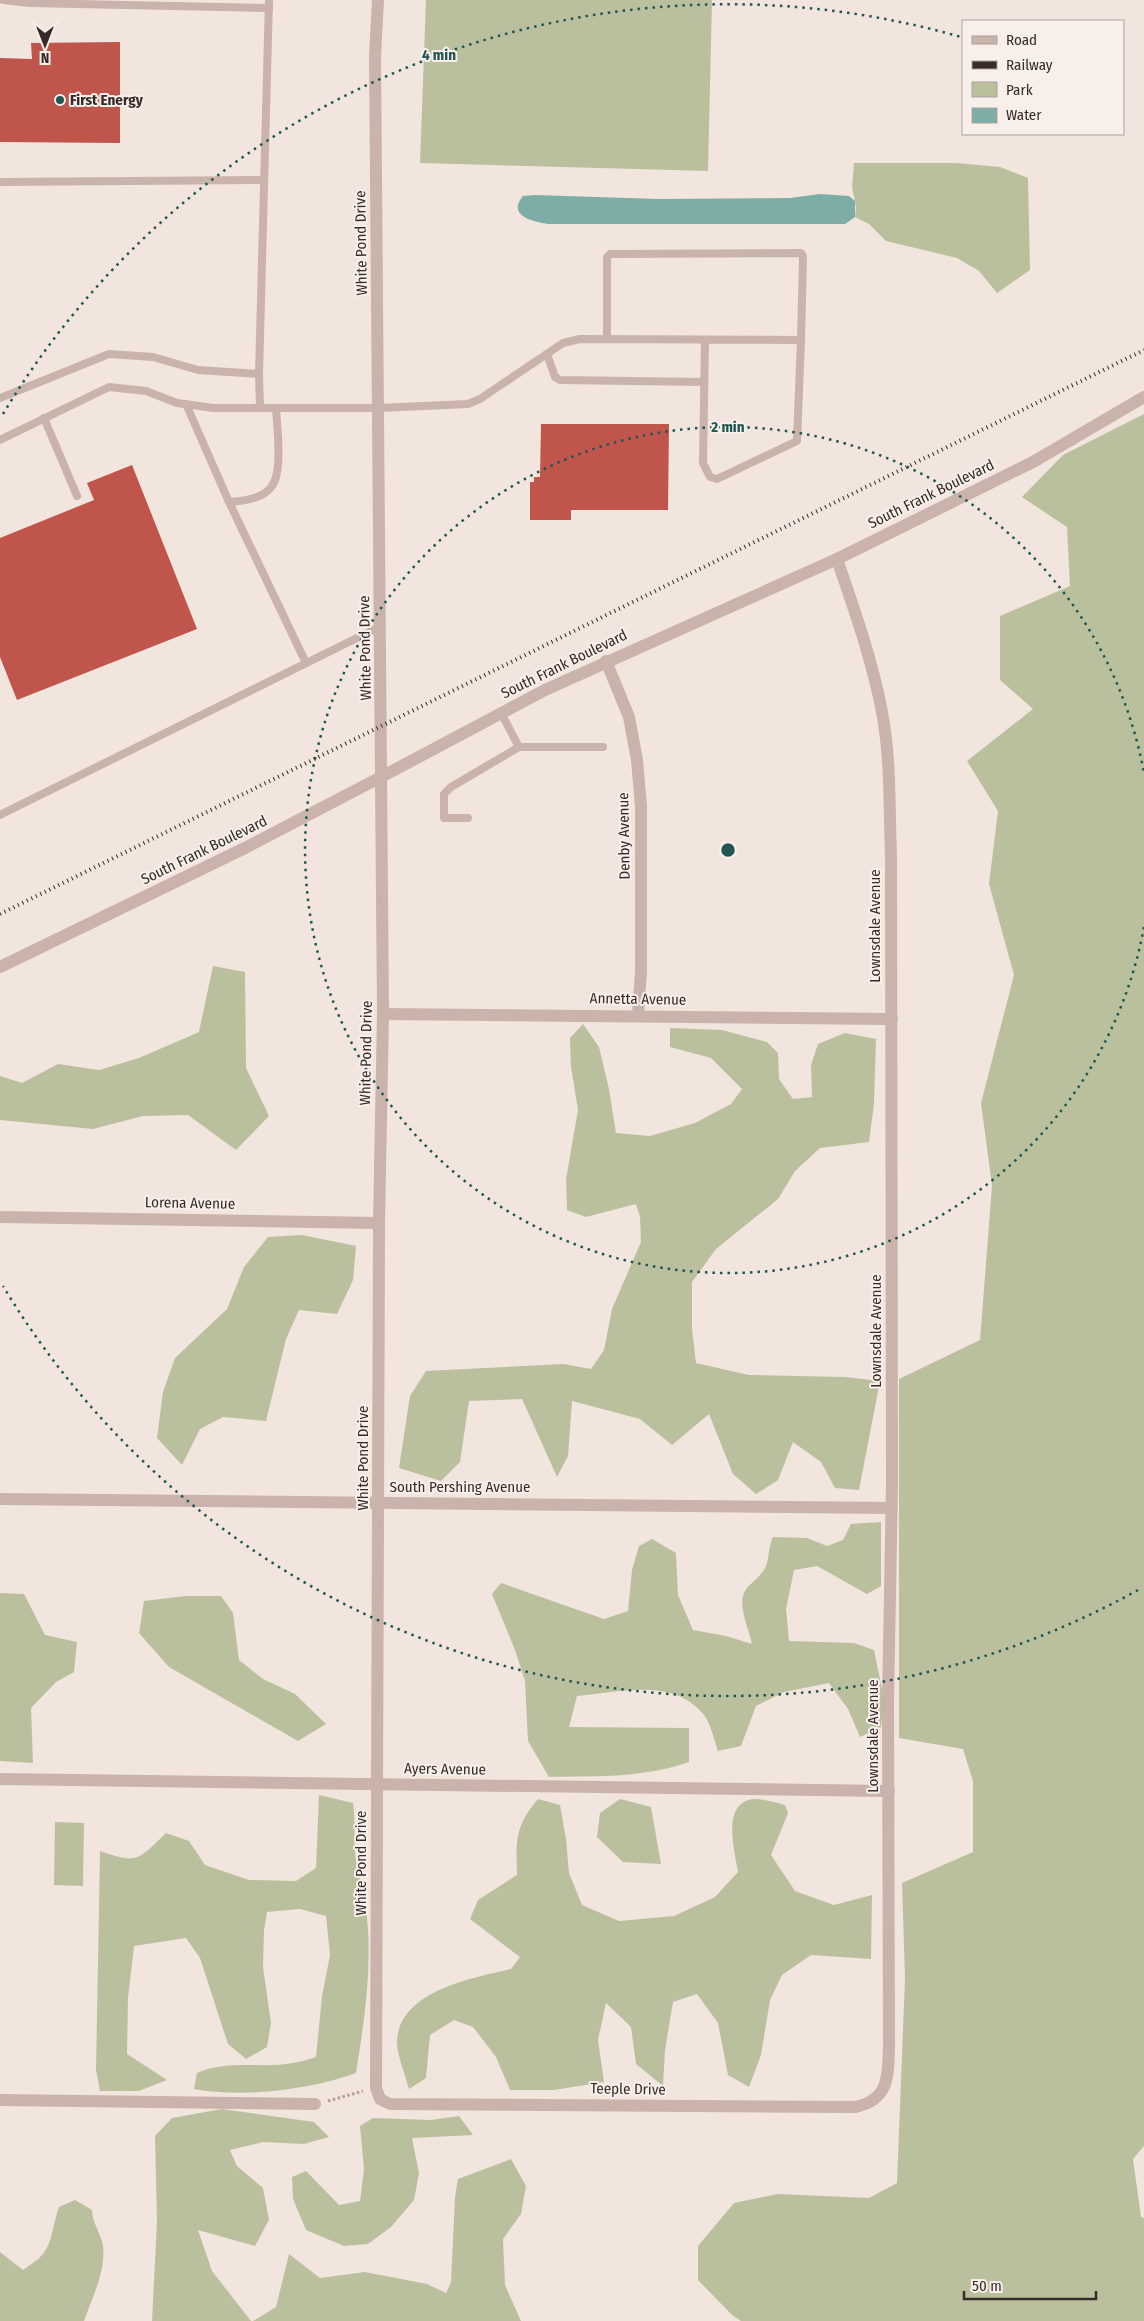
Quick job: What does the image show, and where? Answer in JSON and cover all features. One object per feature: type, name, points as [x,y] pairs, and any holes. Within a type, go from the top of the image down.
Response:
[{"type":"street","name":"White Pond Drive","points":[[376,2088],[380,1223],[383,1014],[375,56],[378,0]]},
{"type":"street","name":"South Frank Boulevard","points":[[0,967],[247,847],[501,713],[606,661],[837,559],[1033,462],[1144,397]]},
{"type":"street","name":"Lownsdale Avenue","points":[[837,559],[872,664],[882,714],[888,769],[891,856],[888,2073],[886,2086],[869,2104]]},
{"type":"street","name":"Denby Avenue","points":[[606,661],[629,717],[637,760],[641,806],[641,971],[638,1015]]},
{"type":"street","name":"Annetta Avenue","points":[[383,1014],[638,1015],[892,1019]]},
{"type":"street","name":"Lorena Avenue","points":[[0,1217],[380,1223]]},
{"type":"street","name":"South Pershing Avenue","points":[[0,1499],[890,1508]]},
{"type":"street","name":"Ayers Avenue","points":[[0,1779],[889,1791]]},
{"type":"street","name":"Teeple Drive","points":[[376,2088],[377,2094],[386,2102],[395,2105],[855,2106],[869,2104]]},
{"type":"street","points":[[0,2100],[315,2104]]},
{"type":"lane","points":[[3,0],[29,3],[269,4],[259,374],[260,408]]},
{"type":"lane","points":[[0,182],[264,180]]},
{"type":"lane","points":[[607,339],[607,257],[610,254],[801,253],[803,256],[801,340],[796,441],[717,479],[710,478],[703,463],[705,340]]},
{"type":"lane","points":[[0,440],[109,387],[146,391],[186,404],[213,408],[379,408],[468,404],[563,343],[580,339],[801,340]]},
{"type":"lane","points":[[0,398],[109,354],[153,357],[198,370],[259,374]]},
{"type":"lane","points":[[547,354],[555,377],[560,380],[704,382]]},
{"type":"lane","points":[[186,404],[229,502],[306,663]]},
{"type":"lane","points":[[229,502],[258,496],[272,485],[278,465],[276,408]]},
{"type":"lane","points":[[44,418],[76,496]]},
{"type":"lane","points":[[0,815],[381,626]]},
{"type":"lane","points":[[501,713],[519,748]]},
{"type":"lane","points":[[468,818],[444,818],[444,794],[451,786],[519,748],[603,747]]},
{"type":"path","points":[[315,2104],[376,2088]]},
{"type":"green space","points":[[426,0],[712,0],[708,171],[420,163]]},
{"type":"green space","points":[[854,163],[957,163],[1000,167],[1028,178],[1030,270],[997,293],[979,271],[957,258],[886,241],[869,224],[855,217],[856,207],[852,187]]},
{"type":"green space","points":[[1144,414],[1144,2146],[1133,2159],[1141,2217],[1144,2218],[1144,2321],[741,2321],[732,2315],[698,2280],[698,2246],[734,2203],[778,2194],[869,2198],[897,2183],[905,1978],[902,1883],[973,1852],[973,1781],[963,1749],[899,1738],[899,1379],[980,1340],[992,1186],[981,1103],[1014,975],[989,884],[998,811],[967,761],[1033,709],[1000,680],[1000,616],[1070,586],[1067,527],[1022,497],[1063,455]]},
{"type":"green space","points":[[213,966],[245,972],[246,1068],[269,1116],[236,1150],[188,1115],[143,1116],[93,1129],[0,1120],[0,1076],[22,1083],[58,1064],[99,1070],[139,1058],[199,1032]]},
{"type":"green space","points":[[583,1024],[599,1047],[609,1089],[616,1133],[650,1136],[695,1123],[731,1104],[742,1089],[711,1058],[670,1047],[670,1028],[722,1030],[767,1042],[778,1053],[779,1079],[793,1099],[812,1097],[811,1065],[818,1044],[845,1033],[876,1039],[874,1104],[869,1142],[820,1148],[795,1171],[778,1199],[716,1249],[692,1282],[692,1329],[696,1363],[749,1375],[845,1377],[880,1381],[859,1490],[835,1488],[821,1462],[793,1442],[778,1480],[756,1494],[733,1474],[709,1414],[672,1445],[640,1419],[572,1401],[568,1456],[557,1477],[522,1399],[469,1401],[460,1462],[441,1481],[399,1468],[410,1396],[426,1371],[563,1364],[591,1369],[604,1350],[612,1309],[641,1242],[640,1217],[636,1204],[586,1217],[567,1210],[566,1179],[578,1110],[571,1067],[570,1038]]},
{"type":"green space","points":[[302,1235],[356,1246],[353,1280],[337,1314],[299,1310],[286,1339],[266,1421],[223,1417],[200,1429],[182,1465],[157,1438],[163,1392],[175,1358],[227,1309],[244,1267],[268,1237]]},
{"type":"green space","points":[[881,1522],[881,1586],[867,1594],[817,1566],[794,1570],[786,1609],[789,1641],[854,1643],[874,1650],[884,1699],[881,1727],[860,1737],[848,1709],[829,1683],[784,1692],[756,1706],[741,1746],[718,1751],[704,1715],[692,1703],[677,1695],[662,1691],[628,1690],[577,1696],[569,1727],[689,1728],[689,1762],[637,1774],[549,1777],[528,1741],[525,1681],[515,1650],[492,1594],[501,1583],[604,1619],[628,1611],[632,1570],[639,1546],[652,1539],[676,1553],[678,1595],[693,1630],[726,1636],[752,1644],[742,1600],[747,1588],[766,1567],[773,1537],[807,1538],[827,1546],[843,1540],[851,1524]]},
{"type":"green space","points":[[0,1593],[24,1594],[45,1635],[77,1642],[74,1672],[56,1682],[31,1708],[33,1763],[0,1761]]},
{"type":"green space","points":[[185,1596],[221,1596],[233,1613],[239,1660],[263,1679],[295,1694],[326,1724],[298,1741],[169,1667],[139,1633],[144,1601]]},
{"type":"green space","points":[[319,1795],[353,1803],[355,1853],[365,1902],[369,1945],[365,2009],[356,2073],[318,2084],[276,2091],[233,2093],[194,2089],[197,2073],[209,2069],[233,2065],[281,2065],[316,2057],[322,1996],[330,1955],[326,1916],[300,1909],[267,1912],[264,1930],[263,1967],[271,2023],[267,2047],[246,2059],[228,2044],[200,1958],[186,1938],[134,1946],[128,1998],[127,2054],[167,2080],[139,2091],[100,2091],[96,2070],[100,1851],[122,1858],[136,1857],[149,1849],[166,1833],[189,1841],[205,1865],[249,1880],[296,1881],[316,1868]]},
{"type":"green space","points":[[538,1799],[560,1805],[569,1873],[582,1905],[619,1921],[674,1916],[715,1897],[738,1872],[732,1829],[733,1818],[737,1808],[744,1802],[755,1799],[785,1805],[788,1813],[771,1855],[795,1891],[834,1905],[872,1895],[871,1959],[811,1955],[782,1975],[770,2000],[761,2055],[749,2087],[728,2075],[718,2023],[697,1994],[673,2002],[665,2050],[663,2086],[636,2064],[631,2027],[606,2003],[598,2040],[604,2082],[554,2090],[510,2090],[496,2057],[473,2027],[454,2020],[430,2035],[426,2078],[409,2089],[397,2040],[401,2023],[411,2009],[441,1989],[459,1982],[511,1969],[520,1957],[470,1919],[478,1900],[517,1875],[518,1834],[525,1817]]},
{"type":"green space","points":[[620,1799],[651,1807],[661,1864],[623,1862],[597,1837],[600,1813]]},
{"type":"green space","points":[[55,1822],[84,1823],[83,1886],[54,1885]]},
{"type":"green space","points":[[222,2109],[314,2122],[329,2137],[304,2144],[263,2142],[230,2150],[237,2166],[263,2188],[269,2220],[255,2246],[198,2230],[212,2271],[251,2321],[152,2321],[157,2222],[155,2136],[172,2118]]},
{"type":"green space","points":[[459,2116],[473,2135],[412,2138],[419,2173],[414,2200],[391,2227],[368,2244],[344,2246],[306,2230],[293,2199],[292,2177],[306,2171],[339,2205],[360,2201],[364,2169],[360,2126],[373,2118],[431,2120]]},
{"type":"green space","points":[[511,2159],[526,2186],[521,2214],[503,2239],[505,2285],[521,2321],[253,2321],[276,2307],[289,2254],[320,2278],[365,2272],[427,2284],[446,2293],[451,2282],[455,2197],[458,2179]]},
{"type":"green space","points":[[75,2200],[92,2210],[93,2219],[103,2246],[100,2275],[84,2321],[0,2321],[0,2252],[23,2270],[38,2259],[46,2250],[59,2207]]},
{"type":"water","points":[[820,194],[849,196],[855,201],[855,217],[845,224],[548,224],[529,220],[518,209],[523,196],[535,195],[658,199],[790,198]]},
{"type":"building","name":"First Energy","points":[[120,42],[120,143],[0,142],[0,58],[32,59],[31,43]]},
{"type":"building","points":[[541,424],[669,424],[668,510],[571,510],[571,520],[530,520],[530,482],[534,482],[534,477],[540,477]]},
{"type":"building","points":[[132,465],[197,629],[17,700],[0,657],[0,538],[94,500],[87,483]]},
{"type":"railway","points":[[0,914],[1144,350]]},
{"type":"place","name":"First Energy","points":[[60,100]]}]
